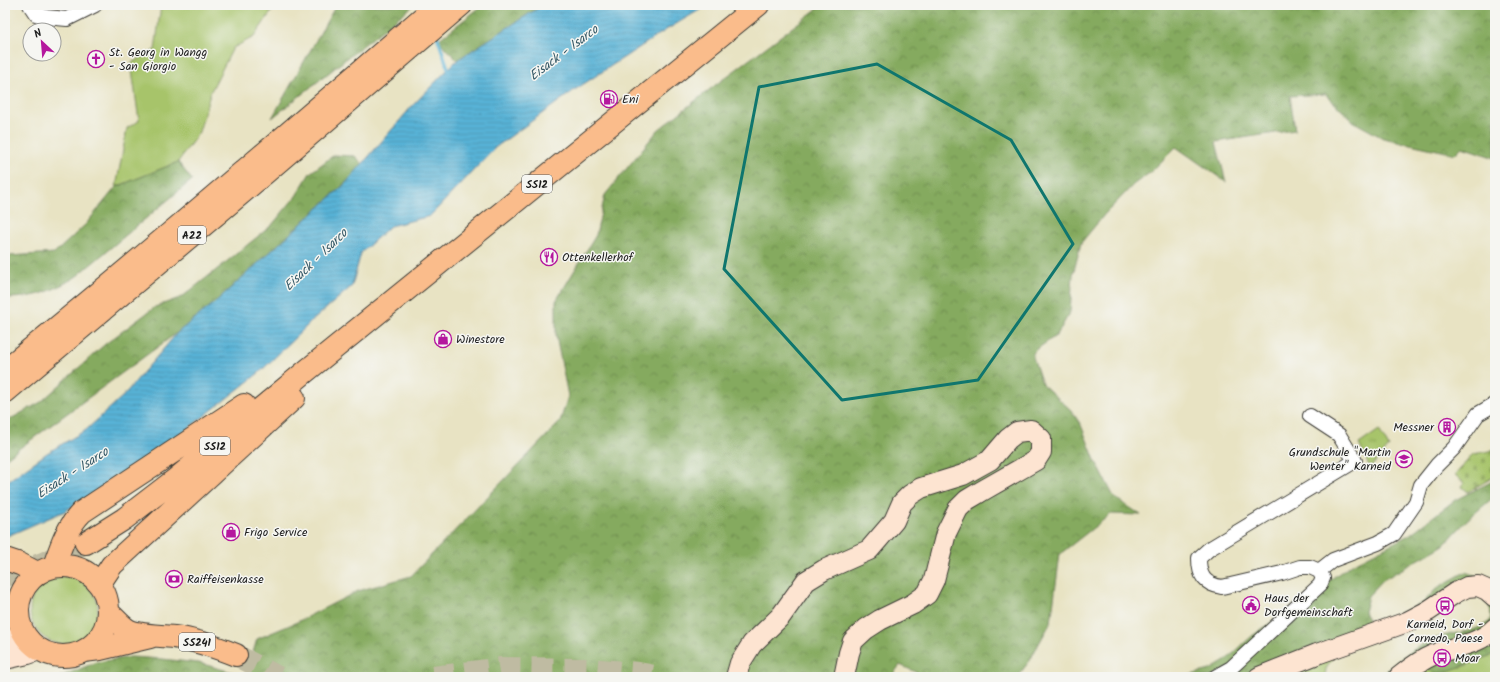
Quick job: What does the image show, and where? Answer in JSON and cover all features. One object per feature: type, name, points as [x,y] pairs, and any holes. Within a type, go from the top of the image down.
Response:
[{"type":"main road","name":"A22","points":[[5,392],[112,303],[375,69],[437,5]]},
{"type":"main road","name":"A22","points":[[5,370],[375,69],[461,5]]},
{"type":"main road","name":"SS12","points":[[86,543],[141,506],[758,5]]},
{"type":"main road","points":[[100,583],[112,565],[314,380],[387,306]]},
{"type":"main road","points":[[45,570],[76,518],[82,512],[265,392],[305,372]]},
{"type":"main road","points":[[6,559],[29,568],[45,570]]},
{"type":"main road","points":[[62,565],[79,568],[94,577],[100,583],[108,600],[109,613],[102,635],[94,644],[84,651],[66,656],[57,656],[39,650],[29,641],[15,620],[21,593],[30,579],[45,570],[62,565]]},
{"type":"main road","name":"SS241","points":[[109,613],[128,630],[155,636],[174,637],[198,642],[210,645],[236,656]]},
{"type":"main road","name":"SS241","points":[[84,651],[100,649],[155,636]]},
{"type":"street","points":[[30,5],[36,14],[46,17],[67,19],[95,5]]},
{"type":"street","points":[[1319,571],[1333,560],[1378,543],[1394,534],[1416,502],[1421,485],[1437,465],[1454,448],[1478,414],[1495,404]]},
{"type":"street","points":[[1215,677],[1231,668],[1320,585],[1323,578],[1319,571],[1310,567],[1300,567],[1282,573],[1222,587],[1212,585],[1204,579],[1199,570],[1199,558],[1209,549],[1355,461],[1339,435],[1310,416]]},
{"type":"street","points":[[736,677],[740,663],[752,644],[781,616],[806,581],[824,570],[869,550],[894,521],[902,503],[910,495],[921,488],[963,475],[990,460],[1008,439],[1018,432],[1031,430],[1041,440],[1041,452],[1036,460],[967,500],[958,509],[946,533],[934,580],[927,594],[913,604],[880,620],[866,629],[853,641],[844,677]]},
{"type":"street","points":[[1259,677],[1317,654],[1407,622],[1467,587],[1478,586],[1487,590],[1495,597]]},
{"type":"street","points":[[5,650],[15,620]]},
{"type":"street","points":[[1399,677],[1433,655],[1478,640],[1488,635],[1495,628]]},
{"type":"street","points":[[5,659],[39,650]]},
{"type":"highlighted area","points":[[877,64],[1011,140],[1073,244],[978,380],[842,400],[724,269],[759,87]]},
{"type":"green space","points":[[161,5],[276,5],[254,37],[233,48],[211,91],[199,132],[178,162],[116,187],[127,128],[139,121],[131,63],[155,50]]},
{"type":"green space","points":[[336,5],[414,5],[272,118]]},
{"type":"green space","points":[[483,5],[543,5],[457,60],[438,40]]},
{"type":"green space","points":[[822,5],[1495,5],[1495,158],[1462,147],[1455,154],[1383,138],[1354,122],[1325,94],[1290,96],[1295,130],[1216,142],[1226,182],[1176,147],[1151,172],[1134,184],[1104,215],[1081,243],[1073,275],[1070,312],[1057,335],[1032,354],[1042,384],[1071,410],[1081,425],[1095,460],[1114,497],[1141,515],[1111,514],[1060,554],[1051,622],[1028,663],[1017,677],[927,677],[900,665],[891,677],[59,677],[97,662],[131,657],[199,663],[246,676],[257,639],[297,622],[358,591],[411,576],[560,422],[568,396],[556,336],[556,301],[596,235],[605,195],[658,130]]},
{"type":"green space","points":[[334,155],[355,156],[363,164],[345,184],[212,305],[178,332],[5,459],[5,422],[41,402],[104,345],[155,307],[182,297],[272,225],[296,196],[310,173]]},
{"type":"green space","points":[[178,162],[192,180],[77,276],[43,293],[26,297],[5,298],[5,254],[9,256],[55,253],[86,224],[116,187]]},
{"type":"green space","points":[[1379,430],[1389,447],[1370,468],[1359,444]]},
{"type":"green space","points":[[1495,448],[1495,476],[1468,492],[1462,487],[1464,483],[1455,475],[1473,454],[1490,451]]},
{"type":"green space","points":[[1495,480],[1495,496],[1468,519],[1444,545],[1383,580],[1368,596],[1364,612],[1371,626],[1423,603],[1437,588],[1465,572],[1492,581],[1495,584],[1495,654],[1443,673],[1433,672],[1425,667],[1413,677],[1381,677],[1400,659],[1414,649],[1437,638],[1471,630],[1490,621],[1491,615],[1488,604],[1482,598],[1473,593],[1283,677],[1183,677],[1210,670],[1225,661],[1252,636],[1352,564],[1409,535],[1455,500]]},
{"type":"green space","points":[[64,576],[77,579],[88,586],[95,597],[98,610],[95,623],[88,634],[77,641],[64,644],[51,641],[40,634],[33,623],[30,610],[33,597],[40,586],[51,579]]},
{"type":"green space","points":[[1495,654],[1495,677],[1413,677],[1425,667],[1462,667]]},
{"type":"green space","points":[[1334,655],[1326,669],[1325,677],[1283,677]]},
{"type":"water","name":"Eisack - Isarco","points":[[543,5],[708,5],[666,30],[576,89],[496,147],[430,216],[390,226],[361,253],[352,286],[312,321],[260,372],[146,462],[65,511],[5,537],[5,483],[47,453],[86,430],[123,396],[178,332],[212,305],[345,184],[413,105],[457,60]]},
{"type":"waterway","points":[[437,36],[450,74]]},
{"type":"tunnel","points":[[5,576],[43,563],[86,543]]},
{"type":"tunnel","points":[[236,655],[278,677]]},
{"type":"tunnel","points":[[433,677],[501,668],[590,669],[639,673],[660,677]]},
{"type":"place","name":"St. Georg in Wangg - San Giorgio","points":[[96,59]]},
{"type":"place","name":"Eni","points":[[609,99]]},
{"type":"place","name":"Ottenkellerhof","points":[[549,257]]},
{"type":"place","name":"Winestore","points":[[443,339]]},
{"type":"place","name":"Messner","points":[[1447,427]]},
{"type":"place","name":"Grundschule \"Martin Wenter\" Karneid","points":[[1404,459]]},
{"type":"place","name":"Frigo Service","points":[[231,532]]},
{"type":"place","name":"Raiffeisenkasse","points":[[174,579]]},
{"type":"place","name":"Haus der Dorfgemeinschaft","points":[[1251,605]]},
{"type":"place","name":"Karneid, Dorf - Cornedo, Paese","points":[[1445,606]]},
{"type":"place","name":"Moar","points":[[1442,658]]}]
